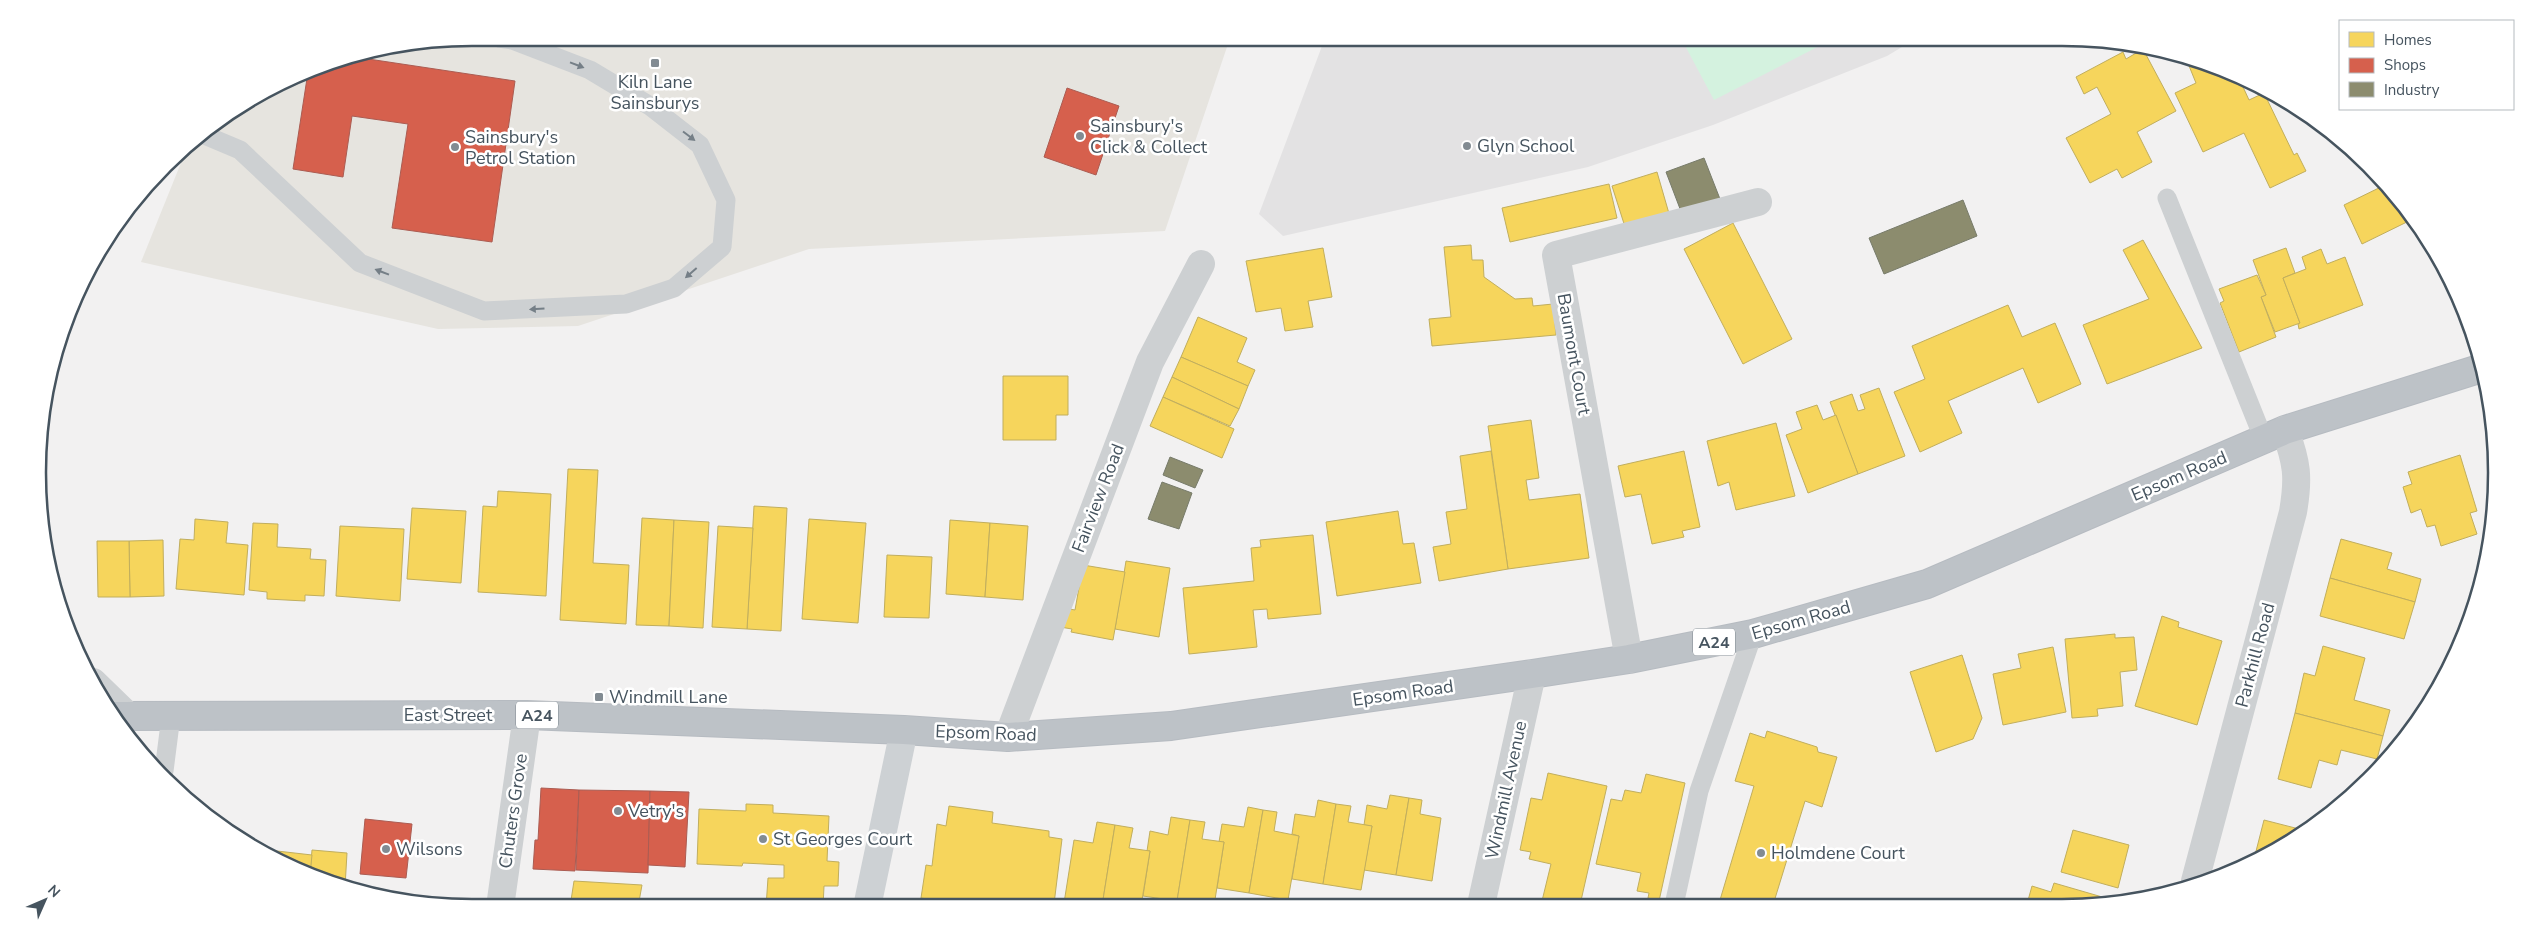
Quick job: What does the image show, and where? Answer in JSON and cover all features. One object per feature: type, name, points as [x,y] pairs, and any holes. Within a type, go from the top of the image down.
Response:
[{"type":"highway","name":"Epsom Road","points":[[904,730],[1008,737],[1171,726],[1629,659],[1753,634],[1927,584],[2275,435],[2475,370]]},
{"type":"highway","name":"East Street","points":[[123,716],[527,715],[904,730]]},
{"type":"main road","points":[[869,899],[904,730]]},
{"type":"street","name":"Baumont Court","points":[[1629,659],[1556,255],[1758,202]]},
{"type":"street","name":"Fairview Road","points":[[1008,737],[1150,362],[1201,264]]},
{"type":"street","name":"Parkhill Road","points":[[2196,877],[2293,512],[2297,490],[2296,462],[2275,435]]},
{"type":"street","name":"Windmill Avenue","points":[[1482,899],[1532,674]]},
{"type":"street","name":"Chuters Grove","points":[[501,899],[527,715]]},
{"type":"lane","points":[[209,137],[240,150],[360,263],[484,312],[626,304],[674,288],[722,247],[726,200],[700,144],[650,106],[590,70],[528,46]]},
{"type":"lane","points":[[2167,198],[2275,435]]},
{"type":"lane","points":[[1675,899],[1700,791],[1753,634]]},
{"type":"lane","points":[[164,767],[171,716]]},
{"type":"shaded area","points":[[472,46],[1227,46],[1165,231],[809,249],[578,326],[438,329],[141,262],[182,161],[191,152],[236,118],[284,90],[335,69],[389,54],[445,47]]},
{"type":"shaded area","name":"Glyn School","points":[[1322,46],[1904,46],[1887,56],[1713,125],[1588,167],[1283,236],[1259,214]]},
{"type":"green space","points":[[1685,46],[1819,46],[1714,100]]},
{"type":"building: Homes","points":[[2123,52],[2126,59],[2137,53],[2146,54],[2176,111],[2137,132],[2152,162],[2122,178],[2117,169],[2090,183],[2066,138],[2111,114],[2097,87],[2084,94],[2076,77]]},
{"type":"building: Homes","points":[[2189,66],[2243,87],[2249,100],[2260,95],[2267,99],[2294,155],[2297,153],[2306,171],[2270,188],[2244,133],[2203,152],[2175,93],[2196,83]]},
{"type":"building: Homes","points":[[1657,172],[1670,217],[1626,230],[1612,186]]},
{"type":"building: Homes","points":[[1609,184],[1617,218],[1510,242],[1502,208]]},
{"type":"building: Homes","points":[[2379,188],[2406,222],[2362,244],[2344,205]]},
{"type":"building: Homes","points":[[1733,223],[1792,339],[1743,364],[1684,249]]},
{"type":"building: Homes","points":[[2143,240],[2202,348],[2107,384],[2083,325],[2149,299],[2123,250]]},
{"type":"building: Homes","points":[[1471,245],[1472,260],[1483,260],[1484,277],[1515,299],[1532,298],[1533,306],[1553,304],[1556,335],[1432,346],[1429,319],[1451,317],[1444,247]]},
{"type":"building: Homes","points":[[1323,248],[1332,297],[1308,301],[1313,327],[1285,331],[1281,308],[1256,312],[1246,261]]},
{"type":"building: Homes","points":[[2286,248],[2295,273],[2283,278],[2300,323],[2275,332],[2261,297],[2266,295],[2253,260]]},
{"type":"building: Homes","points":[[2321,249],[2327,264],[2345,257],[2363,305],[2299,329],[2298,324],[2300,323],[2283,278],[2306,269],[2302,257]]},
{"type":"building: Homes","points":[[2257,275],[2266,295],[2261,297],[2276,337],[2239,352],[2220,303],[2224,301],[2219,289]]},
{"type":"building: Homes","points":[[2008,305],[2022,337],[2055,323],[2081,384],[2038,403],[2023,368],[1948,401],[1962,433],[1920,452],[1894,392],[1925,379],[1912,346]]},
{"type":"building: Homes","points":[[1198,317],[1247,338],[1237,362],[1255,370],[1248,386],[1181,357]]},
{"type":"building: Homes","points":[[1181,357],[1248,386],[1239,409],[1172,377]]},
{"type":"building: Homes","points":[[1003,376],[1068,376],[1068,415],[1056,415],[1056,440],[1003,440]]},
{"type":"building: Homes","points":[[1172,377],[1239,409],[1230,426],[1163,397]]},
{"type":"building: Homes","points":[[1879,388],[1905,456],[1858,474],[1830,402],[1852,394],[1858,411],[1865,409],[1860,395]]},
{"type":"building: Homes","points":[[1163,397],[1234,429],[1222,458],[1150,426]]},
{"type":"building: Homes","points":[[1817,405],[1823,420],[1836,415],[1858,474],[1808,493],[1786,435],[1802,429],[1796,412]]},
{"type":"building: Homes","points":[[1531,420],[1539,478],[1526,480],[1529,500],[1580,494],[1589,558],[1508,569],[1488,426]]},
{"type":"building: Homes","points":[[1776,423],[1795,496],[1736,510],[1729,482],[1718,486],[1707,441]]},
{"type":"building: Homes","points":[[1491,451],[1508,569],[1439,581],[1433,547],[1451,544],[1446,512],[1467,509],[1460,456]]},
{"type":"building: Homes","points":[[1684,451],[1700,527],[1682,531],[1684,537],[1652,544],[1641,494],[1625,497],[1618,466]]},
{"type":"building: Homes","points":[[2460,455],[2477,511],[2470,513],[2477,534],[2441,546],[2435,525],[2427,527],[2421,509],[2411,513],[2403,487],[2412,484],[2408,472]]},
{"type":"building: Homes","points":[[568,469],[598,470],[593,563],[629,565],[626,624],[560,620]]},
{"type":"building: Homes","points":[[498,491],[551,494],[546,596],[478,592],[483,506],[497,507]]},
{"type":"building: Homes","points":[[754,506],[787,508],[781,631],[747,629]]},
{"type":"building: Homes","points":[[412,508],[466,511],[461,583],[407,579]]},
{"type":"building: Homes","points":[[1398,511],[1403,544],[1414,543],[1421,583],[1337,596],[1326,522]]},
{"type":"building: Homes","points":[[642,518],[674,520],[669,626],[636,625]]},
{"type":"building: Homes","points":[[195,519],[228,522],[226,543],[248,545],[244,595],[176,589],[180,539],[194,540]]},
{"type":"building: Homes","points":[[809,519],[866,523],[858,623],[802,619]]},
{"type":"building: Homes","points":[[674,520],[709,522],[703,628],[669,626]]},
{"type":"building: Homes","points":[[950,520],[990,523],[985,597],[946,594]]},
{"type":"building: Homes","points":[[253,523],[278,524],[277,547],[311,549],[310,559],[326,560],[324,596],[305,595],[305,601],[267,599],[267,592],[249,590]]},
{"type":"building: Homes","points":[[990,523],[1028,526],[1023,600],[985,597]]},
{"type":"building: Homes","points":[[340,526],[404,529],[400,601],[336,596]]},
{"type":"building: Homes","points":[[718,526],[753,528],[747,629],[712,627]]},
{"type":"building: Homes","points":[[1313,535],[1321,614],[1268,619],[1267,609],[1253,610],[1257,647],[1189,654],[1183,588],[1254,581],[1251,548],[1261,547],[1260,540]]},
{"type":"building: Homes","points":[[2341,539],[2392,553],[2387,569],[2421,579],[2415,602],[2330,578]]},
{"type":"building: Homes","points":[[163,540],[164,596],[130,597],[129,541]]},
{"type":"building: Homes","points":[[97,541],[129,541],[130,597],[98,597]]},
{"type":"building: Homes","points":[[887,555],[932,557],[929,618],[884,617]]},
{"type":"building: Homes","points":[[1126,561],[1170,568],[1159,637],[1115,629]]},
{"type":"building: Homes","points":[[1083,565],[1125,572],[1113,640],[1071,632],[1072,629],[1060,627],[1064,608],[1075,610]]},
{"type":"building: Homes","points":[[2330,578],[2415,602],[2404,639],[2320,616]]},
{"type":"building: Homes","points":[[2162,616],[2179,622],[2178,627],[2222,641],[2197,725],[2135,706]]},
{"type":"building: Homes","points":[[2115,634],[2115,638],[2134,637],[2137,670],[2120,672],[2123,706],[2097,709],[2098,716],[2072,718],[2065,639]]},
{"type":"building: Homes","points":[[2323,646],[2365,658],[2354,700],[2390,710],[2383,736],[2295,713],[2304,673],[2315,676]]},
{"type":"building: Homes","points":[[2053,647],[2066,712],[2003,725],[1993,674],[2021,668],[2018,654]]},
{"type":"building: Homes","points":[[1962,655],[1982,718],[1973,739],[1936,752],[1910,672]]},
{"type":"building: Homes","points":[[2295,713],[2383,736],[2377,759],[2341,750],[2337,765],[2319,760],[2311,788],[2278,779]]},
{"type":"building: Homes","name":"Holmdene Court","points":[[1767,731],[1817,747],[1818,752],[1837,757],[1822,807],[1805,801],[1775,899],[1720,899],[1754,786],[1735,781],[1750,733],[1765,738]]},
{"type":"building: Homes","points":[[1548,773],[1607,786],[1581,899],[1542,899],[1551,864],[1529,859],[1531,852],[1520,850],[1531,798],[1542,800]]},
{"type":"building: Homes","points":[[1646,774],[1685,783],[1659,899],[1648,898],[1649,893],[1637,891],[1641,873],[1596,864],[1611,799],[1622,801],[1625,790],[1641,793]]},
{"type":"building: Homes","points":[[1390,795],[1409,798],[1396,875],[1364,870],[1372,826],[1364,825],[1367,805],[1387,809]]},
{"type":"building: Homes","points":[[1409,798],[1422,800],[1420,814],[1441,818],[1432,881],[1396,875]]},
{"type":"building: Homes","points":[[1318,800],[1336,804],[1323,884],[1292,879],[1299,836],[1292,834],[1295,814],[1315,817]]},
{"type":"building: Homes","name":"St Georges Court","points":[[746,804],[773,805],[773,813],[829,816],[827,861],[839,862],[838,886],[824,886],[823,899],[767,899],[768,878],[784,878],[784,865],[743,863],[742,866],[697,864],[699,809],[746,811]]},
{"type":"building: Homes","points":[[1336,804],[1351,806],[1348,822],[1372,826],[1361,890],[1323,884]]},
{"type":"building: Homes","points":[[949,806],[993,812],[992,823],[1049,831],[1049,837],[1062,839],[1055,899],[921,898],[926,865],[932,866],[937,824],[946,826]]},
{"type":"building: Homes","points":[[1248,807],[1263,810],[1249,893],[1217,888],[1224,842],[1219,842],[1222,824],[1244,827]]},
{"type":"building: Homes","points":[[1263,810],[1277,812],[1274,831],[1299,836],[1288,899],[1249,893]]},
{"type":"building: Homes","points":[[1171,817],[1190,820],[1177,899],[1143,896],[1150,851],[1147,851],[1150,831],[1168,835]]},
{"type":"building: Homes","points":[[1190,820],[1205,822],[1202,839],[1224,842],[1215,899],[1177,899]]},
{"type":"building: Homes","points":[[2264,820],[2296,828],[2275,842],[2256,852]]},
{"type":"building: Homes","points":[[1097,822],[1115,825],[1103,899],[1065,899],[1074,840],[1093,843]]},
{"type":"building: Homes","points":[[1115,825],[1133,828],[1129,848],[1150,851],[1142,899],[1103,899]]},
{"type":"building: Homes","points":[[2073,830],[2129,845],[2118,888],[2061,872]]},
{"type":"building: Homes","points":[[312,850],[347,853],[345,879],[311,867]]},
{"type":"building: Homes","points":[[277,851],[312,855],[311,867],[284,855]]},
{"type":"building: Homes","points":[[574,881],[642,885],[639,899],[571,899]]},
{"type":"building: Homes","points":[[2054,883],[2101,897],[2028,899],[2032,886],[2051,892]]},
{"type":"building: Shops","name":"Sainsbury's Petrol Station","points":[[369,59],[515,81],[492,242],[392,228],[408,124],[352,116],[343,177],[293,169],[307,80],[309,79]]},
{"type":"building: Shops","name":"Sainsbury's Click & Collect","points":[[1067,88],[1119,106],[1096,175],[1044,157]]},
{"type":"building: Shops","points":[[541,788],[579,790],[575,871],[533,869],[535,840],[538,840]]},
{"type":"building: Shops","points":[[579,790],[650,791],[648,873],[576,870]]},
{"type":"building: Shops","points":[[650,791],[689,792],[685,867],[648,865]]},
{"type":"building: Shops","name":"Wilsons","points":[[365,819],[412,824],[406,878],[360,874]]},
{"type":"building: Industry","points":[[1704,158],[1720,199],[1682,214],[1666,172]]},
{"type":"building: Industry","points":[[1963,200],[1977,236],[1884,274],[1869,238]]},
{"type":"building: Industry","points":[[1170,457],[1203,470],[1195,488],[1163,475]]},
{"type":"building: Industry","points":[[1162,482],[1192,493],[1179,529],[1148,519]]},
{"type":"place","name":"Kiln Lane Sainsburys","points":[[655,63]]},
{"type":"place","name":"Sainsbury's Click & Collect","points":[[1080,136]]},
{"type":"place","name":"Glyn School","points":[[1467,146]]},
{"type":"place","name":"Sainsbury's Petrol Station","points":[[455,147]]},
{"type":"place","name":"Windmill Lane","points":[[599,697]]},
{"type":"place","name":"Vetry's","points":[[618,811]]},
{"type":"place","name":"St Georges Court","points":[[763,839]]},
{"type":"place","name":"Wilsons","points":[[386,849]]},
{"type":"place","name":"Holmdene Court","points":[[1761,853]]}]
